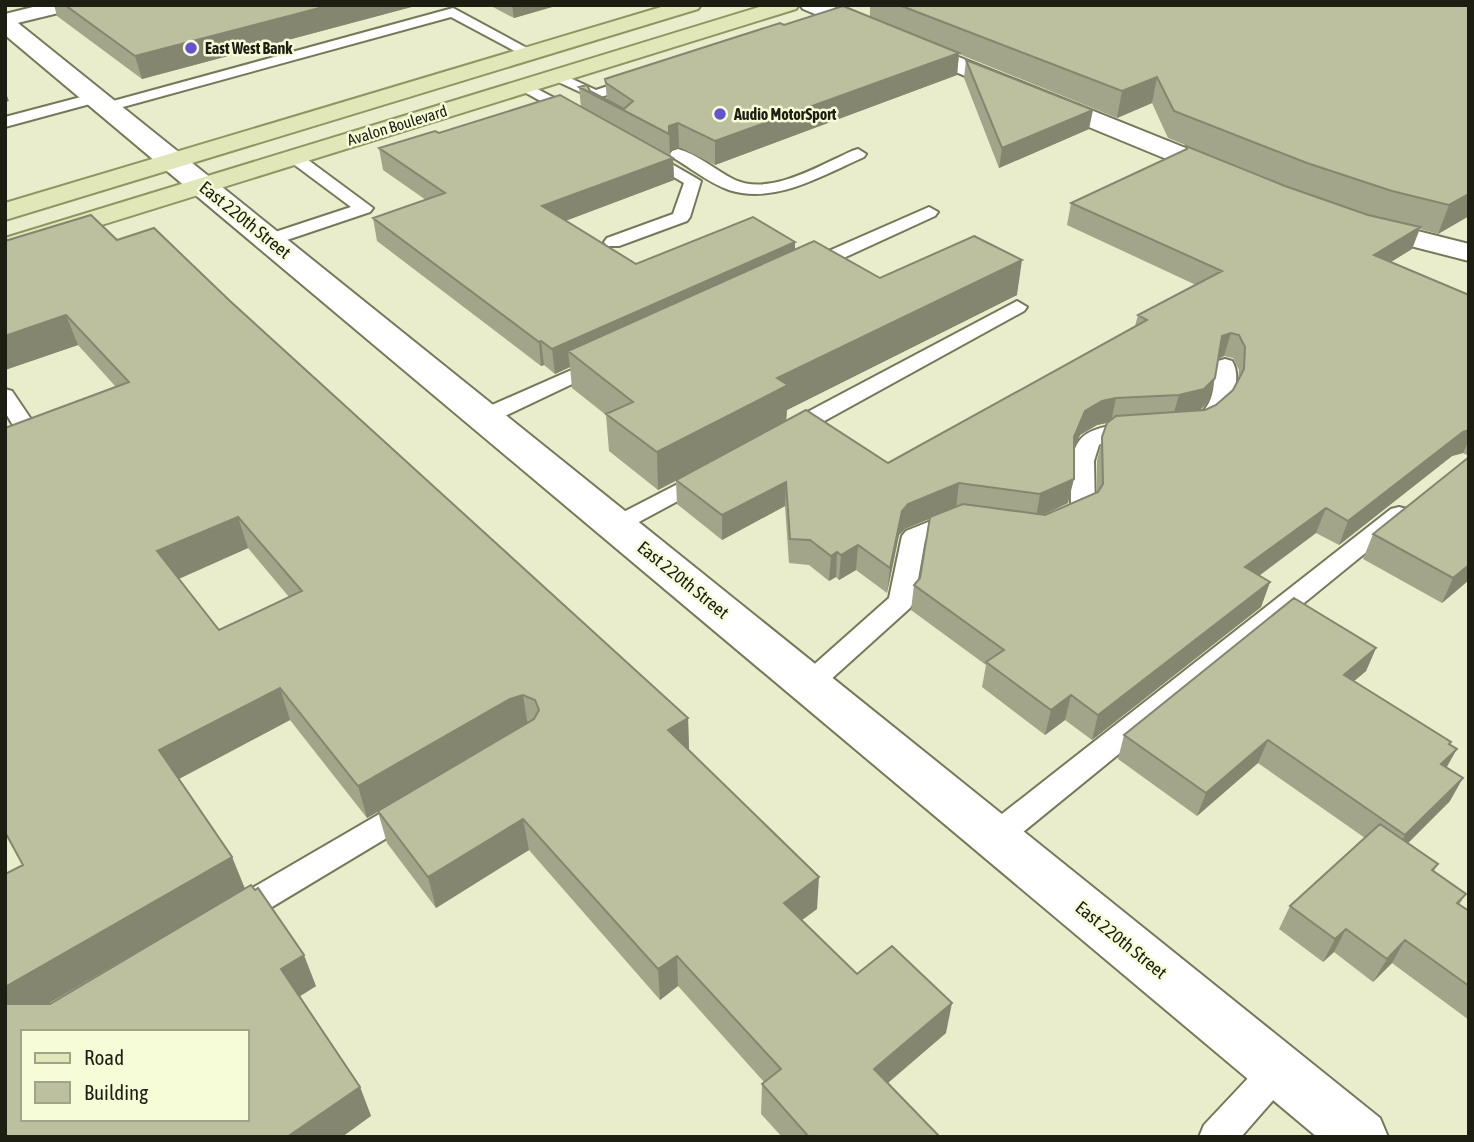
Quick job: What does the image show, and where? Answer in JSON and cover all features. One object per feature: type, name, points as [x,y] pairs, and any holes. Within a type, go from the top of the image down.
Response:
[{"type":"main road","name":"Avalon Boulevard","points":[[5,212],[691,5]]},
{"type":"main road","name":"Avalon Boulevard","points":[[5,247],[789,5]]},
{"type":"street","points":[[5,22],[68,5]]},
{"type":"street","points":[[810,5],[1250,184]]},
{"type":"street","name":"East 220th Street","points":[[5,22],[1360,1137]]},
{"type":"street","points":[[1347,219],[1469,253]]},
{"type":"lane","points":[[5,122],[101,102],[453,12],[531,54]]},
{"type":"lane","points":[[524,86],[593,108],[652,75],[616,58]]},
{"type":"lane","points":[[557,76],[593,108]]},
{"type":"lane","points":[[613,242],[681,217],[693,181],[638,141],[734,186],[751,190],[766,189],[788,182],[858,154]]},
{"type":"lane","points":[[269,240],[364,208],[294,157]]},
{"type":"lane","points":[[789,276],[929,212]]},
{"type":"lane","points":[[774,439],[1017,307]]},
{"type":"lane","points":[[484,417],[624,353]]},
{"type":"lane","points":[[1040,529],[1083,509],[1083,461],[1089,442],[1105,432],[1198,425],[1217,411],[1224,390],[1225,365]]},
{"type":"lane","points":[[5,395],[26,428],[5,443]]},
{"type":"lane","points":[[616,525],[726,466]]},
{"type":"lane","points":[[995,837],[1418,498]]},
{"type":"lane","points":[[809,684],[901,602],[914,536],[957,518],[985,522]]},
{"type":"lane","points":[[216,925],[431,797]]},
{"type":"lane","points":[[1217,1137],[1278,1070]]},
{"type":"building","points":[[65,5],[331,5],[135,56]]},
{"type":"building","points":[[899,5],[1469,5],[1469,194],[1449,205],[1392,191],[1307,163],[1174,111],[1157,77],[1122,91]]},
{"type":"building","points":[[843,6],[959,53],[715,141],[678,123],[669,126],[669,134],[579,87],[587,85],[590,91],[624,109],[633,101],[606,83],[605,79],[780,23],[784,25]]},
{"type":"building","points":[[966,60],[1093,110],[1002,148]]},
{"type":"building","points":[[560,95],[673,158],[542,206],[636,264],[753,217],[795,242],[552,349],[373,218],[445,193],[379,148],[435,131],[439,133]]},
{"type":"building","points":[[1186,146],[1285,186],[1368,215],[1420,227],[1374,255],[1469,295],[1469,430],[1348,521],[1326,508],[1245,567],[1270,582],[1098,715],[1071,695],[1051,710],[986,662],[1004,650],[914,585],[920,578],[930,517],[963,504],[1045,515],[1098,492],[1103,484],[1102,437],[1107,423],[1116,416],[1205,410],[1216,405],[1233,390],[1244,369],[1245,347],[1239,335],[1231,333],[1222,336],[1215,378],[1204,389],[1179,395],[1116,398],[1102,401],[1085,411],[1074,437],[1074,479],[1040,494],[959,483],[908,504],[902,511],[890,568],[858,545],[841,555],[837,552],[831,556],[810,540],[790,539],[786,482],[722,515],[676,480],[806,410],[888,463],[1147,320],[1138,315],[1222,271],[1071,203],[1187,149]]},
{"type":"building","points":[[91,215],[117,240],[154,228],[230,301],[688,718],[668,730],[819,877],[784,903],[857,974],[892,946],[952,1003],[874,1069],[940,1137],[809,1137],[762,1084],[781,1069],[677,956],[658,969],[523,819],[428,877],[378,811],[534,719],[539,710],[535,700],[523,695],[510,699],[358,786],[280,688],[159,750],[232,857],[5,987],[5,874],[23,865],[5,832],[5,428],[129,382],[66,315],[5,336],[5,241]],"holes":[[[238,517],[302,591],[219,630],[157,551]]]},
{"type":"building","points":[[974,236],[1022,260],[777,378],[788,385],[657,452],[606,414],[633,402],[568,351],[814,241],[880,278]]},
{"type":"building","points":[[1469,457],[1469,565],[1453,578],[1373,534]]},
{"type":"building","points":[[1294,598],[1376,648],[1344,675],[1451,742],[1449,744],[1457,749],[1441,764],[1463,778],[1405,835],[1268,740],[1206,793],[1124,735]]},
{"type":"building","points":[[1380,824],[1438,864],[1432,870],[1466,894],[1457,903],[1469,911],[1469,986],[1405,940],[1387,959],[1346,929],[1335,939],[1290,906]]},
{"type":"building","points":[[251,885],[255,890],[258,888],[304,955],[281,969],[360,1087],[287,1137],[5,1137],[5,1004],[50,1004]]},
{"type":"place","name":"East West Bank","points":[[191,48]]},
{"type":"place","name":"Audio MotorSport","points":[[720,114]]}]
